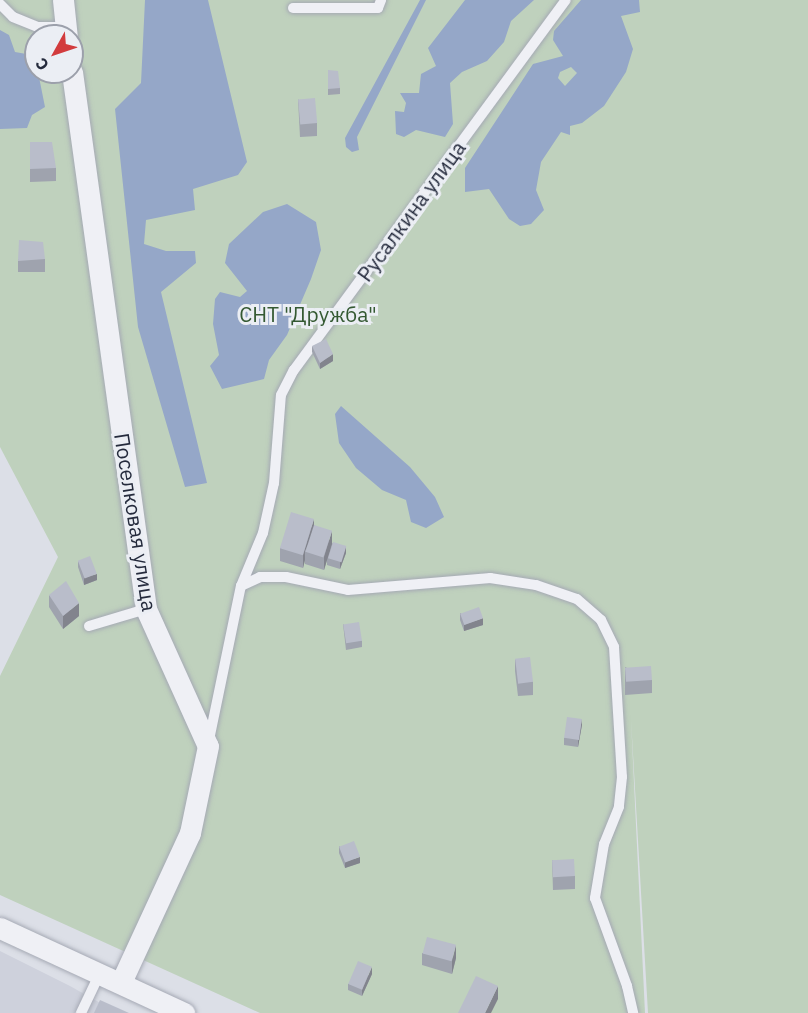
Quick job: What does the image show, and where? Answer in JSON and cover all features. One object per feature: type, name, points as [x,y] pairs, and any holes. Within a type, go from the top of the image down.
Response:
[{"type":"street","points":[[63,0],[66,24]]},
{"type":"street","name":"Поселковая улица","points":[[74,84],[146,609],[208,746]]},
{"type":"street","points":[[121,982],[190,833],[208,746]]},
{"type":"street","points":[[0,928],[184,1013]]},
{"type":"lane","points":[[292,8],[378,8],[381,0]]},
{"type":"lane","name":"Русалкина улица","points":[[208,746],[241,586],[263,533],[274,483],[281,395],[294,370],[566,0]]},
{"type":"lane","points":[[0,4],[14,17],[31,24]]},
{"type":"lane","points":[[241,586],[269,577],[286,577],[348,590],[490,578],[536,585],[577,599],[601,620],[614,647],[622,777],[619,807],[604,844],[595,897],[627,986],[633,1013]]},
{"type":"lane","points":[[89,626],[146,609]]},
{"type":"lane","points":[[81,1013],[100,973]]},
{"type":"shaded area","points":[[0,951],[70,986],[118,1013],[0,1013]]},
{"type":"green space","name":"СНТ \"Дружба\"","points":[[0,0],[808,0],[808,1013],[648,1013],[631,720],[645,1013],[260,1013],[0,895],[0,676],[58,557],[0,447]]},
{"type":"water","points":[[145,0],[208,0],[247,162],[238,175],[193,189],[195,210],[146,220],[144,244],[166,251],[195,251],[196,263],[161,292],[207,483],[185,487],[138,327],[115,109],[141,83]]},
{"type":"water","points":[[420,0],[426,0],[357,137],[359,150],[352,152],[346,147],[345,138]]},
{"type":"water","points":[[465,0],[534,0],[511,21],[504,42],[487,61],[462,72],[450,83],[453,124],[445,137],[416,130],[404,137],[396,134],[395,111],[404,112],[406,103],[400,93],[419,93],[421,74],[436,66],[428,48]]},
{"type":"water","points":[[581,0],[639,0],[640,12],[621,16],[633,49],[626,72],[604,106],[582,123],[570,126],[570,135],[561,132],[541,162],[536,190],[544,210],[531,224],[520,226],[509,219],[489,189],[465,192],[465,168],[533,64],[563,56],[553,40],[554,31]],"holes":[[[571,67],[577,73],[565,86],[558,78],[560,72]]]},
{"type":"water","points":[[0,30],[9,35],[15,52],[24,54],[24,84],[40,84],[45,107],[32,115],[27,128],[0,129]]},
{"type":"water","points":[[287,204],[316,222],[321,250],[311,279],[287,335],[269,360],[264,379],[222,389],[210,366],[219,355],[213,324],[215,299],[220,292],[240,297],[247,291],[225,263],[229,244],[263,212]]},
{"type":"water","points":[[341,406],[410,467],[435,497],[444,517],[426,528],[411,522],[406,500],[382,490],[356,468],[339,443],[335,414]]},
{"type":"building","points":[[328,70],[338,71],[340,88],[328,89]]},
{"type":"building","points":[[315,98],[317,123],[300,124],[298,99]]},
{"type":"building","points":[[30,142],[52,142],[56,168],[30,169]]},
{"type":"building","points":[[19,240],[43,242],[45,259],[18,261]]},
{"type":"building","points":[[326,339],[333,354],[320,363],[312,346]]},
{"type":"building","points":[[291,512],[314,519],[303,555],[280,548]]},
{"type":"building","points":[[314,525],[332,531],[323,558],[305,552]]},
{"type":"building","points":[[333,542],[346,546],[341,562],[328,558]]},
{"type":"building","points":[[90,556],[97,574],[85,578],[78,561]]},
{"type":"building","points":[[66,581],[79,603],[63,616],[49,595]]},
{"type":"building","points":[[479,607],[483,618],[464,625],[460,614]]},
{"type":"building","points":[[359,622],[362,641],[346,643],[343,625]]},
{"type":"building","points":[[530,657],[533,682],[518,684],[515,659]]},
{"type":"building","points":[[651,666],[652,680],[626,682],[625,668]]},
{"type":"building","points":[[567,717],[582,719],[579,740],[564,738]]},
{"type":"building","points":[[354,841],[360,857],[345,863],[339,847]]},
{"type":"building","points":[[574,859],[575,876],[553,877],[552,860]]},
{"type":"building","points":[[427,937],[456,945],[452,961],[423,953]]},
{"type":"building","points":[[358,961],[372,967],[362,990],[348,984]]},
{"type":"building","points":[[476,976],[498,986],[485,1013],[458,1013]]},
{"type":"building","points":[[100,1000],[129,1013],[94,1013]]}]
